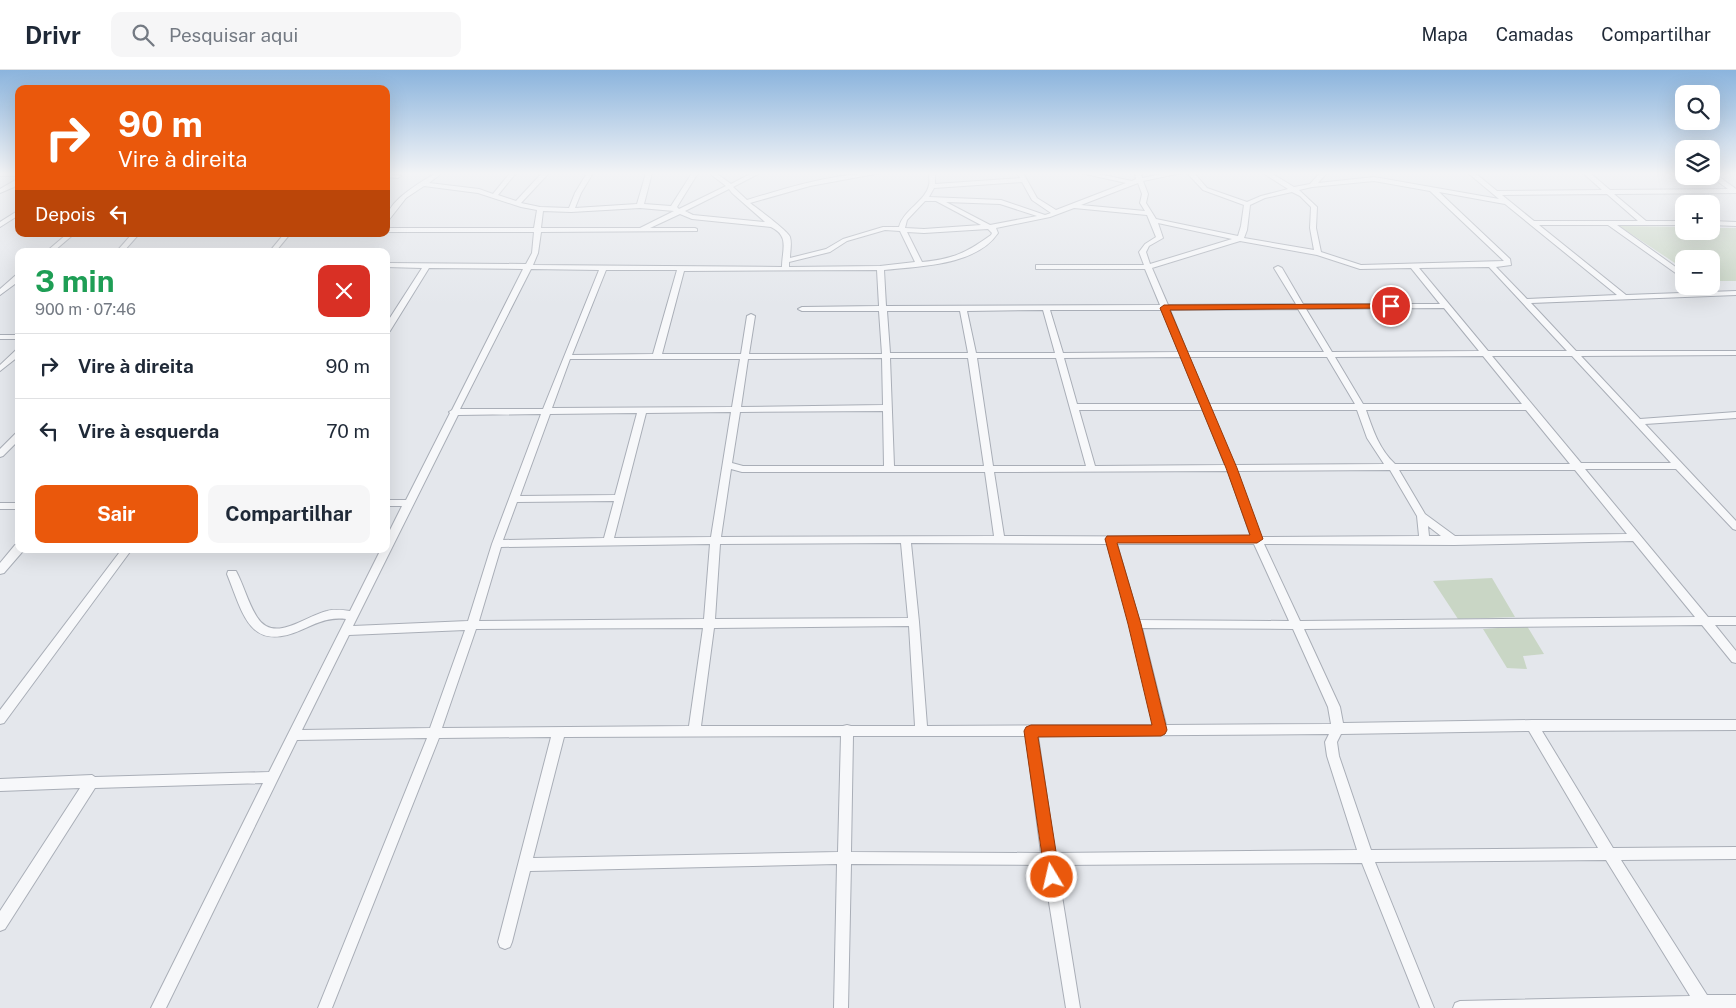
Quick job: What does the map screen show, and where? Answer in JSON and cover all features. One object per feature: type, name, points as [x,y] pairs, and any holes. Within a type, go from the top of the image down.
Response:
[{"type":"street","points":[[0,225],[12,217]]},
{"type":"street","points":[[390,540],[528,265],[537,245],[536,230],[539,217]]},
{"type":"street","points":[[642,230],[664,217]]},
{"type":"street","points":[[691,217],[772,225],[780,228],[785,232],[787,238],[786,265]]},
{"type":"street","points":[[763,217],[772,225]]},
{"type":"street","points":[[907,217],[902,228],[920,265]]},
{"type":"street","points":[[390,265],[681,268],[786,265],[880,268],[920,265],[942,262],[972,252],[993,236],[994,233],[988,227],[969,217]]},
{"type":"street","points":[[786,265],[828,251],[845,240],[878,229],[902,228],[924,231],[988,227],[1040,217]]},
{"type":"street","points":[[1151,217],[1240,239],[1318,253],[1360,267],[1490,265],[1508,263],[1508,260],[1462,217]]},
{"type":"street","points":[[1151,217],[1160,238],[1143,248],[1142,252],[1231,468],[1257,539],[1334,707],[1338,728],[1332,742],[1333,756],[1366,856],[1427,1008]]},
{"type":"street","points":[[1039,267],[1147,266],[1240,239],[1246,225],[1245,217]]},
{"type":"street","points":[[1314,217],[1313,228],[1318,253]]},
{"type":"street","points":[[1523,217],[1624,297]]},
{"type":"street","points":[[1637,217],[1644,223]]},
{"type":"street","points":[[1610,223],[1675,270]]},
{"type":"street","points":[[1532,224],[1675,223]]},
{"type":"street","points":[[1720,223],[1736,224]]},
{"type":"street","points":[[390,230],[695,230]]},
{"type":"street","points":[[54,248],[67,237]]},
{"type":"street","points":[[123,248],[133,237]]},
{"type":"street","points":[[275,248],[285,237]]},
{"type":"street","points":[[390,325],[427,265]]},
{"type":"street","points":[[1490,265],[1736,527]]},
{"type":"street","points":[[325,1008],[434,732],[472,625],[497,544],[567,357],[604,266]]},
{"type":"street","points":[[1413,266],[1736,659]]},
{"type":"street","points":[[657,356],[681,268]]},
{"type":"street","points":[[880,268],[886,356],[889,470]]},
{"type":"street","points":[[1278,268],[1361,408],[1371,438],[1384,459],[1393,468],[1422,516],[1454,541]]},
{"type":"street","points":[[0,293],[15,281]]},
{"type":"street","points":[[1720,294],[1736,293]]},
{"type":"street","points":[[1524,301],[1680,295]]},
{"type":"street","points":[[802,309],[1446,306]]},
{"type":"street","points":[[963,308],[1000,540]]},
{"type":"street","points":[[1046,308],[1091,469]]},
{"type":"street","points":[[695,730],[709,624],[715,541],[751,316]]},
{"type":"street","points":[[0,337],[15,337]]},
{"type":"street","points":[[567,357],[1736,353]]},
{"type":"street","points":[[0,369],[15,356]]},
{"type":"street","points":[[1074,408],[1205,406],[1361,408],[1528,407]]},
{"type":"street","points":[[454,412],[887,408]]},
{"type":"street","points":[[608,541],[642,411]]},
{"type":"street","points":[[1637,422],[1731,416],[1736,426]]},
{"type":"street","points":[[0,454],[15,439]]},
{"type":"street","points":[[727,464],[742,469],[889,470],[1679,466]]},
{"type":"street","points":[[725,475],[742,469]]},
{"type":"street","points":[[514,499],[619,498]]},
{"type":"street","points":[[390,503],[408,503]]},
{"type":"street","points":[[0,506],[15,506]]},
{"type":"street","points":[[1422,516],[1425,541]]},
{"type":"street","points":[[497,544],[608,541],[1111,539],[1454,541],[1634,537]]},
{"type":"street","points":[[1111,539],[1135,624],[1161,730]]},
{"type":"street","points":[[906,540],[914,622],[921,730]]},
{"type":"street","points":[[0,570],[15,553]]},
{"type":"street","points":[[0,719],[124,553]]},
{"type":"street","points":[[158,1008],[384,553]]},
{"type":"street","points":[[232,574],[253,621],[260,629],[269,634],[282,633],[327,615],[353,615]]},
{"type":"street","points":[[1135,624],[1296,626],[1736,621]]},
{"type":"street","points":[[345,631],[472,625],[914,622]]},
{"type":"street","points":[[294,735],[695,730],[1031,731],[1532,725],[1736,725]]},
{"type":"street","points":[[1532,725],[1610,855],[1705,1005]]},
{"type":"street","points":[[841,1008],[846,858],[847,730]]},
{"type":"street","points":[[505,942],[559,731]]},
{"type":"street","points":[[1031,731],[1049,859],[1074,1008]]},
{"type":"street","points":[[0,785],[272,777]]},
{"type":"street","points":[[0,924],[92,781]]},
{"type":"street","points":[[525,865],[846,858],[1049,859],[1610,855],[1736,852]]},
{"type":"street","points":[[1460,1008],[1705,1005],[1736,1002]]},
{"type":"green space","points":[[1619,226],[1675,227],[1675,240],[1720,240],[1720,228],[1736,228],[1736,281],[1720,281],[1720,250],[1675,250],[1675,263]]},
{"type":"green space","points":[[1492,578],[1515,617],[1458,619],[1433,581]]},
{"type":"green space","points":[[1527,626],[1544,654],[1523,656],[1527,669],[1507,668],[1483,629]]},
{"type":"route","points":[[1052,877],[1031,731],[1161,730],[1135,624],[1111,539],[1257,539],[1231,468],[1164,308],[1391,306]]}]
